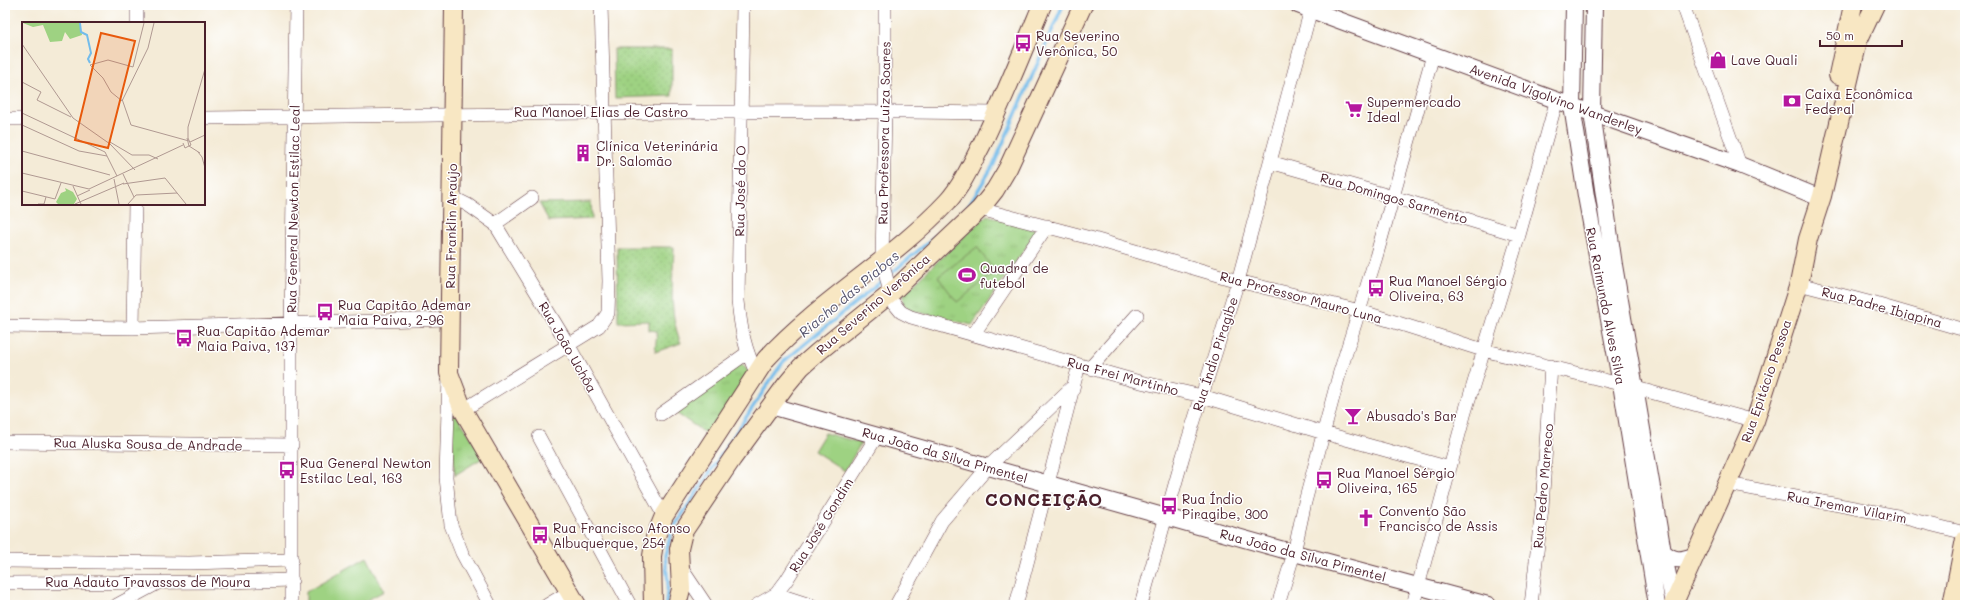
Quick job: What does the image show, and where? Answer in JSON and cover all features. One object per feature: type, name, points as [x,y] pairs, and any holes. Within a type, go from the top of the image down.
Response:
[{"type":"main road","name":"Rua Franklin Araújo","points":[[449,373],[448,319],[452,196],[454,5]]},
{"type":"main road","name":"Rua Severino Verônica","points":[[653,605],[652,556],[655,538],[664,516],[756,374],[766,359],[786,337],[882,260],[949,200],[964,179],[997,113],[1042,5]]},
{"type":"main road","name":"Rua Severino Verônica","points":[[677,605],[681,589],[679,549],[683,532],[728,463],[801,367],[890,294],[980,209],[995,190],[1008,168],[1083,5]]},
{"type":"main road","points":[[1817,195],[1852,5]]},
{"type":"main road","points":[[1817,195],[1868,7]]},
{"type":"main road","name":"Rua Epitácio Pessoa","points":[[1669,604],[1728,484],[1755,421],[1799,284],[1814,216],[1817,195]]},
{"type":"main road","points":[[449,373],[463,410],[573,598]]},
{"type":"main road","points":[[1952,605],[1965,539]]},
{"type":"street","points":[[137,5],[137,22]]},
{"type":"street","name":"Rua General Newton Estilac Leal","points":[[291,605],[291,325],[296,5]]},
{"type":"street","points":[[463,410],[600,326],[608,313],[609,281],[601,5]]},
{"type":"street","name":"Rua José do O","points":[[743,5],[738,301],[741,331],[746,353],[756,374]]},
{"type":"street","name":"Rua Professora Luiza Soares","points":[[885,5],[886,113],[882,260],[890,294]]},
{"type":"street","name":"Rua Raimundo Alves Silva","points":[[1574,5],[1564,102],[1586,196],[1606,266],[1669,604]]},
{"type":"street","name":"Rua Raimundo Alves Silva","points":[[1594,5],[1592,112],[1603,192],[1606,266]]},
{"type":"street","points":[[1683,5],[1740,165]]},
{"type":"street","name":"Avenida Vigolvino Wanderley","points":[[1304,7],[1740,165],[1817,195]]},
{"type":"street","name":"Rua Índio Piragibe","points":[[1142,605],[1166,516],[1238,281],[1270,162],[1304,7]]},
{"type":"street","points":[[1278,605],[1294,553],[1305,502],[1339,375],[1360,311],[1433,55]]},
{"type":"street","points":[[1413,605],[1483,350],[1519,235],[1564,102]]},
{"type":"street","name":"Rua Manoel Elias de Castro","points":[[205,118],[453,113],[742,111],[997,113]]},
{"type":"street","points":[[5,119],[22,119]]},
{"type":"street","name":"Rua Domingos Sarmento","points":[[1270,162],[1519,235]]},
{"type":"street","points":[[1586,196],[1603,192]]},
{"type":"street","name":"Rua João Uchôa","points":[[452,196],[473,208],[495,224],[569,346],[664,516]]},
{"type":"street","points":[[495,224],[532,198]]},
{"type":"street","points":[[133,328],[135,205]]},
{"type":"street","name":"Rua Professor Mauro Luna","points":[[980,209],[1047,226],[1238,281],[1360,311],[1483,350],[1629,386],[1755,421]]},
{"type":"street","points":[[973,335],[1047,226]]},
{"type":"street","name":"Rua Padre Ibiapina","points":[[1799,284],[1965,330]]},
{"type":"street","name":"Rua Frei Martinho","points":[[890,294],[896,308],[911,317],[1136,381],[1202,396],[1324,433],[1450,468]]},
{"type":"street","points":[[896,605],[942,521],[988,467],[1071,388],[1085,366],[1137,315]]},
{"type":"street","points":[[5,326],[133,328],[291,325],[448,319]]},
{"type":"street","points":[[661,414],[746,353]]},
{"type":"street","name":"Rua Pedro Marreco","points":[[1532,605],[1542,508],[1551,366]]},
{"type":"street","name":"Rua Franklin Araújo","points":[[449,373],[446,477],[452,525],[462,553],[490,605]]},
{"type":"street","name":"Rua Raimundo Alves Silva","points":[[1629,386],[1663,552],[1669,604]]},
{"type":"street","points":[[1016,605],[1071,388]]},
{"type":"street","name":"Rua João da Silva Pimentel","points":[[771,406],[1294,553],[1488,605]]},
{"type":"street","name":"Rua José Gondim","points":[[757,605],[776,594],[832,510],[877,436]]},
{"type":"street","points":[[540,437],[630,605]]},
{"type":"street","name":"Rua Aluska Sousa de Andrade","points":[[5,442],[292,445]]},
{"type":"street","name":"Rua Iremar Vilarim","points":[[1728,484],[1897,516],[1965,533]]},
{"type":"street","points":[[1663,552],[1674,560],[1685,559],[1693,556]]},
{"type":"street","name":"Rua Adauto Travassos de Moura","points":[[5,561],[189,563],[292,560]]},
{"type":"street","points":[[679,564],[706,605]]},
{"type":"street","name":"Rua Adauto Travassos de Moura","points":[[5,582],[158,583],[292,580]]},
{"type":"street","points":[[117,605],[158,583]]},
{"type":"street","points":[[776,594],[810,605]]},
{"type":"street","points":[[547,605],[573,598]]},
{"type":"green space","points":[[614,49],[672,49],[672,96],[615,98]]},
{"type":"green space","points":[[591,202],[592,219],[549,221],[539,203]]},
{"type":"green space","points":[[987,215],[1038,230],[972,325],[909,310],[903,303],[903,294]]},
{"type":"green space","points":[[617,247],[674,247],[672,296],[674,320],[681,343],[655,352],[657,331],[649,330],[649,321],[618,322]]},
{"type":"green space","name":"Quadra de futebol","points":[[977,247],[995,272],[957,302],[938,277]]},
{"type":"green space","points":[[740,363],[752,374],[711,437],[673,411]]},
{"type":"green space","points":[[450,405],[484,457],[455,475]]},
{"type":"green space","points":[[825,433],[861,443],[845,471],[814,451]]},
{"type":"green space","points":[[367,557],[384,591],[358,605],[306,605],[306,592]]},
{"type":"waterway","name":"Riacho das Piabas","points":[[966,210],[994,164],[1063,5]]},
{"type":"waterway","name":"Riacho das Piabas","points":[[888,276],[957,218]]},
{"type":"waterway","name":"Riacho das Piabas","points":[[666,605],[668,581],[665,556],[672,530],[770,381],[783,362],[883,280]]},
{"type":"place","name":"Rua Severino Verônica, 50","points":[[1023,43]]},
{"type":"place","name":"Lave Quali","points":[[1718,60]]},
{"type":"place","name":"Caixa Econômica Federal","points":[[1792,101]]},
{"type":"place","name":"Supermercado Ideal","points":[[1354,109]]},
{"type":"place","name":"Clínica Veterinária Dr. Salomão","points":[[583,153]]},
{"type":"place","name":"Quadra de futebol","points":[[967,275]]},
{"type":"place","name":"Rua Manoel Sérgio Oliveira, 63","points":[[1376,288]]},
{"type":"place","name":"Rua Capitão Ademar Maia Paiva, 2-96","points":[[325,312]]},
{"type":"place","name":"Rua Capitão Ademar Maia Paiva, 137","points":[[184,338]]},
{"type":"place","name":"Abusado's Bar","points":[[1353,416]]},
{"type":"place","name":"Rua General Newton Estilac Leal, 163","points":[[287,470]]},
{"type":"place","name":"Rua Manoel Sérgio Oliveira, 165","points":[[1324,480]]},
{"type":"place","name":"Rua Índio Piragibe, 300","points":[[1169,506]]},
{"type":"place","name":"Convento São Francisco de Assis","points":[[1366,518]]},
{"type":"place","name":"Rua Francisco Afonso Albuquerque, 254","points":[[540,535]]},
{"type":"district","name":"CONCEIÇÃO","points":[[1044,500]]}]
